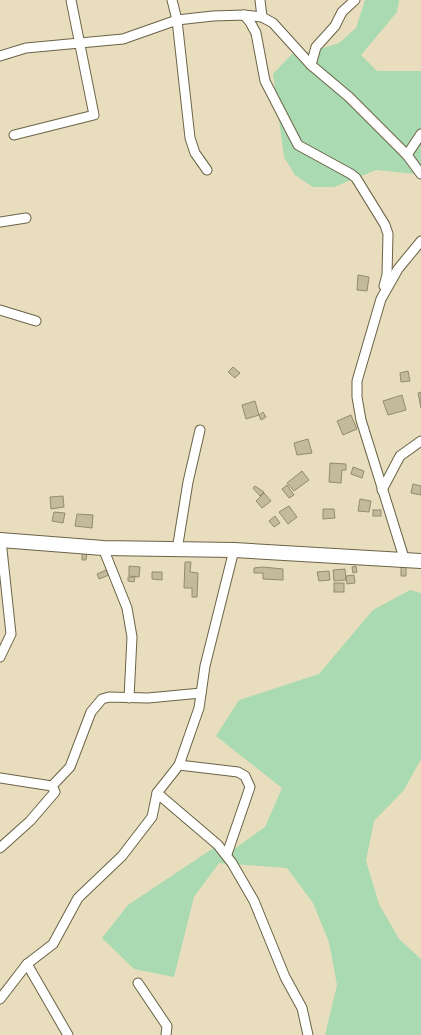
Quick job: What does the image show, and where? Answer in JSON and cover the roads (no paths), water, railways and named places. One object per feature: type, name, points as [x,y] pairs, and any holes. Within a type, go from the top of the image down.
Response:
[{"type":"main road","points":[[1,540],[103,548],[234,550],[421,561]]},
{"type":"street","points":[[14,135],[94,115],[71,0]]},
{"type":"street","points":[[172,0],[177,20],[190,138],[196,153],[207,170]]},
{"type":"street","points":[[260,0],[262,17]]},
{"type":"street","points":[[311,65],[316,47],[335,26],[342,12],[355,0]]},
{"type":"street","points":[[0,56],[26,48],[123,39],[177,20],[213,16],[244,15],[262,17],[273,23],[311,65],[349,97],[407,155],[421,174]]},
{"type":"street","points":[[244,15],[254,27],[256,33],[265,81],[298,145],[356,178],[385,225],[389,242],[387,275],[361,364],[357,381],[357,398],[360,420],[405,561]]},
{"type":"street","points":[[407,155],[421,134]]},
{"type":"street","points":[[0,222],[26,218]]},
{"type":"street","points":[[381,299],[398,269],[421,241]]},
{"type":"street","points":[[0,310],[36,321]]},
{"type":"street","points":[[177,550],[188,482],[200,430]]},
{"type":"street","points":[[382,490],[400,456],[421,441]]},
{"type":"street","points":[[0,657],[11,634],[1,540]]},
{"type":"street","points":[[103,548],[127,608],[132,637],[129,698]]},
{"type":"street","points":[[0,999],[27,964],[53,944],[78,898],[122,856],[152,817],[157,793],[179,765],[198,708],[205,666],[234,550]]},
{"type":"street","points":[[52,786],[70,767],[85,725],[91,712],[99,702],[109,697],[148,698],[201,693]]},
{"type":"street","points":[[179,765],[238,772],[248,781],[250,787],[226,854]]},
{"type":"street","points":[[0,778],[52,786]]},
{"type":"street","points":[[0,848],[46,804],[55,792],[52,786]]},
{"type":"street","points":[[157,793],[226,854],[254,901],[285,977],[302,1008],[308,1035]]},
{"type":"street","points":[[27,964],[68,1035]]},
{"type":"street","points":[[138,983],[167,1026],[166,1035]]}]
